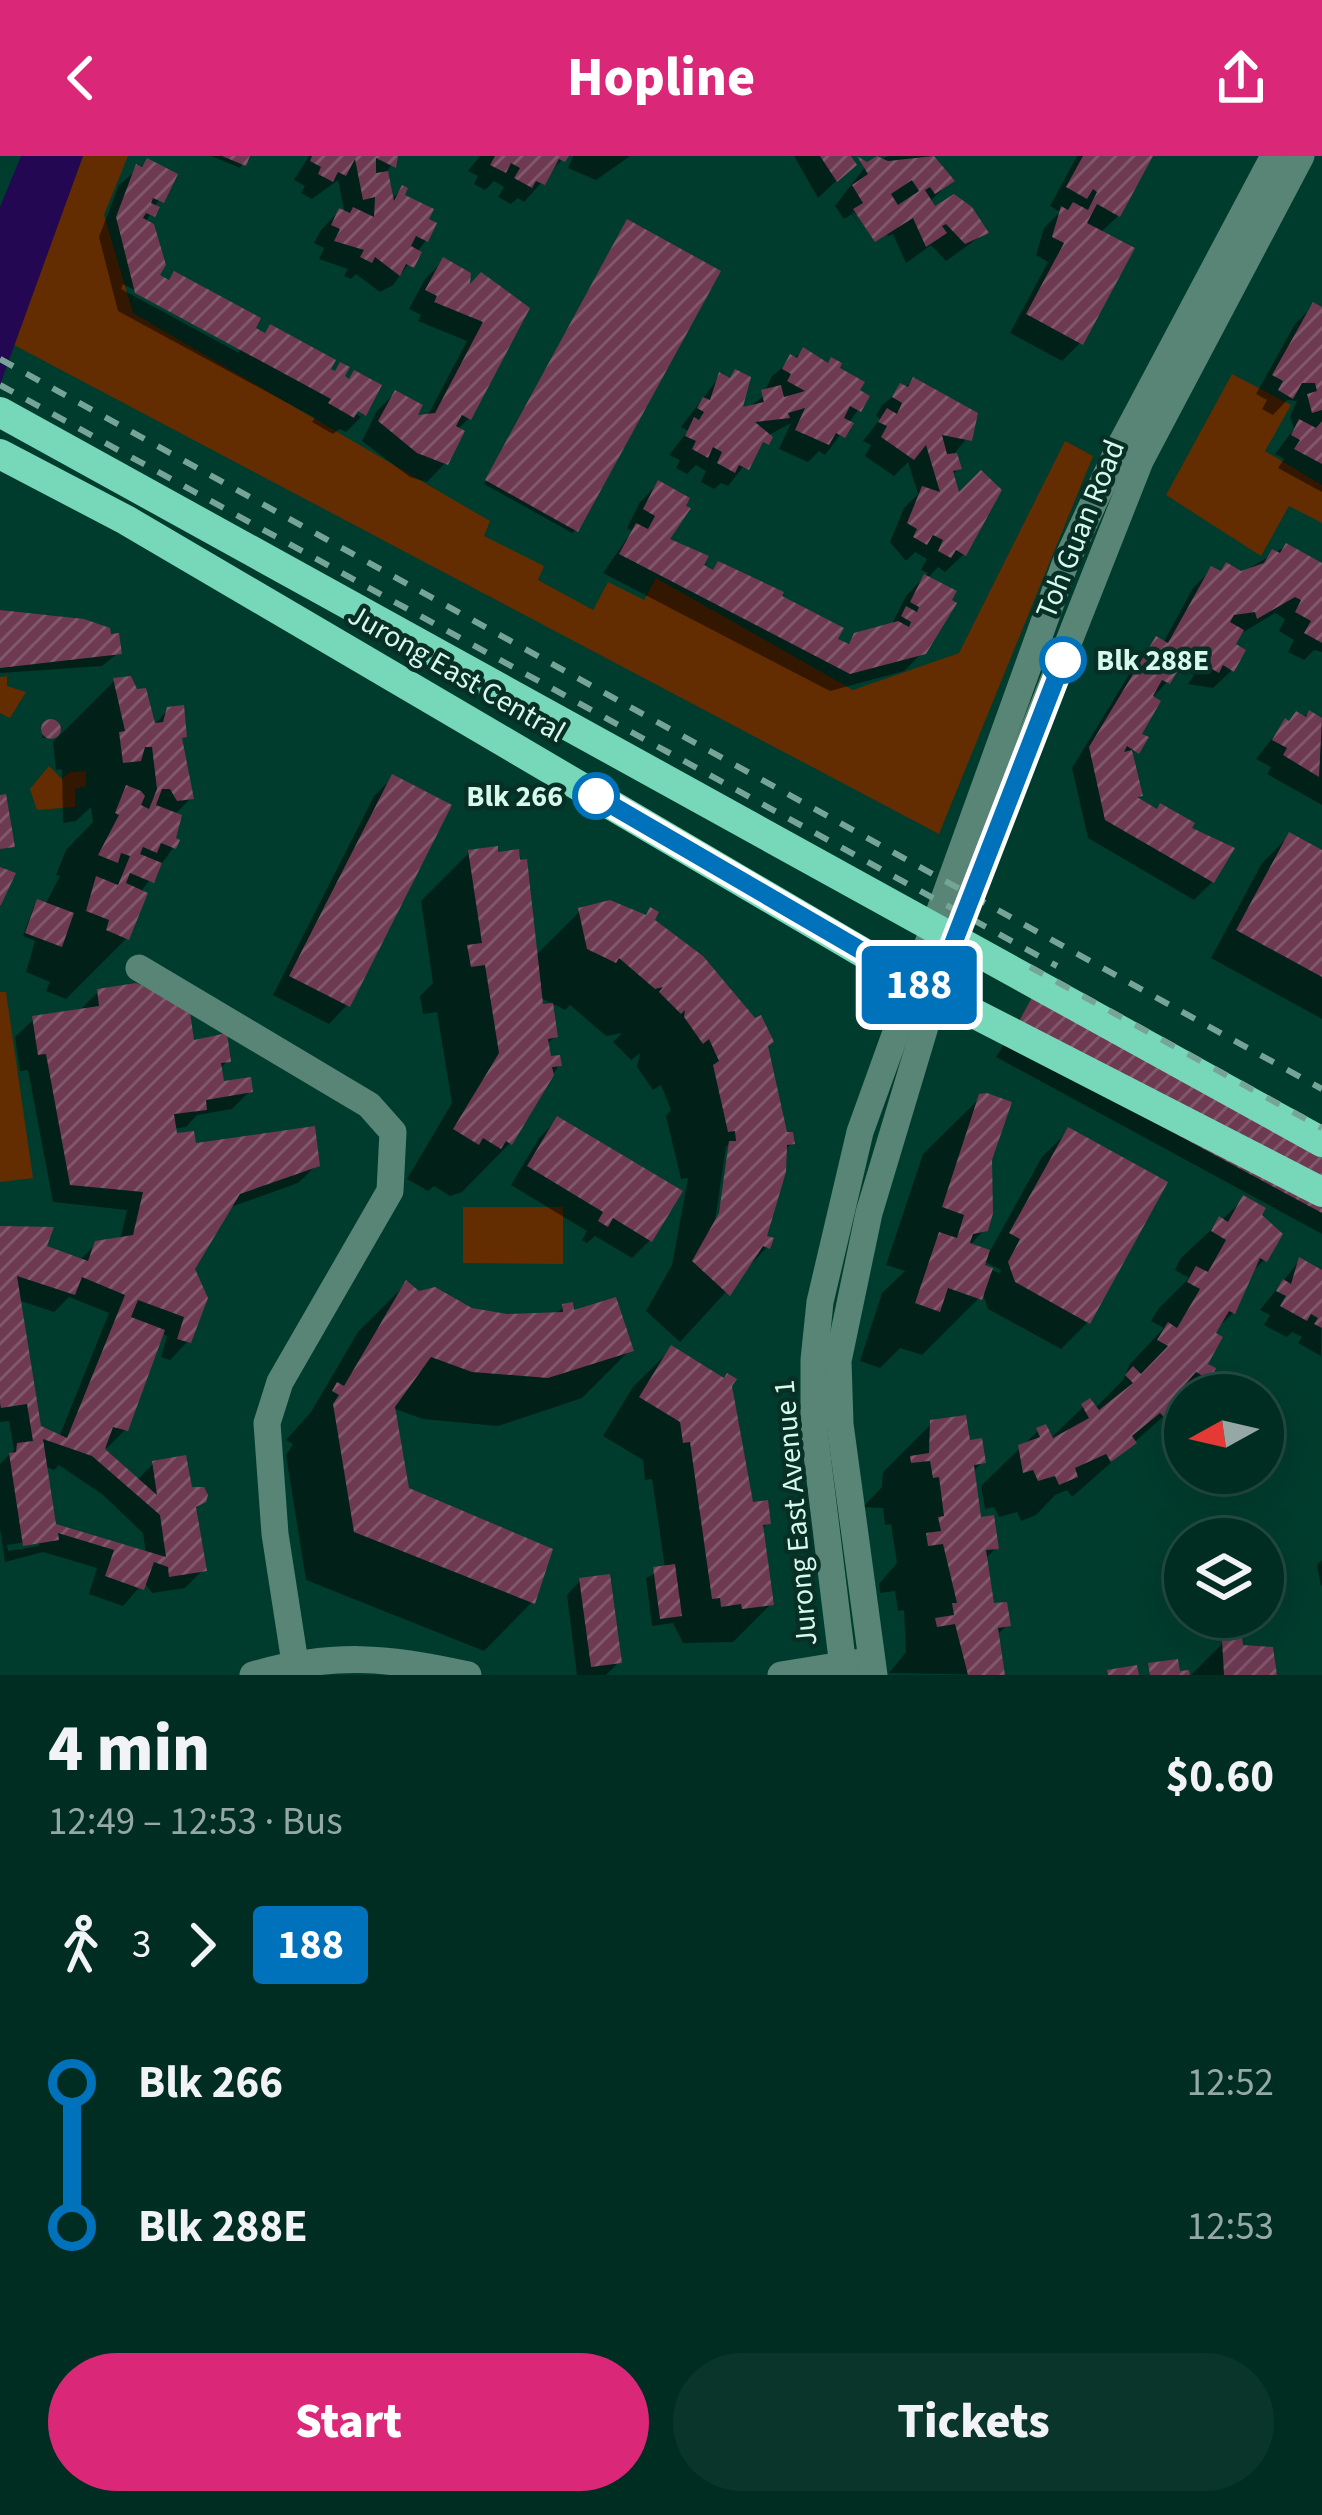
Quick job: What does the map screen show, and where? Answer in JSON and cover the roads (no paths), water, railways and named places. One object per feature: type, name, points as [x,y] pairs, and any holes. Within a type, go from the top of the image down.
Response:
[{"type":"main road","name":"Jurong East Central","points":[[0,412],[1322,1142]]},
{"type":"main road","name":"Jurong East Central","points":[[0,454],[126,520],[923,987],[1322,1192]]},
{"type":"street","name":"Toh Guan Road","points":[[1130,454],[1274,156]]},
{"type":"street","name":"Toh Guan Road","points":[[940,935],[1065,564],[1300,156]]},
{"type":"street","name":"Jurong East Avenue 1","points":[[844,1670],[814,1430],[814,1360],[843,1193],[940,935]]},
{"type":"street","points":[[139,968],[369,1105],[393,1132],[390,1191],[280,1382],[267,1423],[275,1534],[295,1663]]},
{"type":"street","name":"Jurong East Avenue 1","points":[[873,1668],[840,1424],[838,1361],[923,987]]},
{"type":"street","points":[[253,1675],[295,1663],[389,1657],[468,1675]]},
{"type":"street","points":[[781,1675],[873,1668]]},
{"type":"railway","points":[[0,359],[1322,1089]]},
{"type":"railway","points":[[0,385],[1057,966]]},
{"type":"railway","points":[[1030,967],[1322,1128]]},
{"type":"place","name":"Blk 288E","points":[[1063,660]]},
{"type":"place","name":"Blk 266","points":[[596,796]]}]
